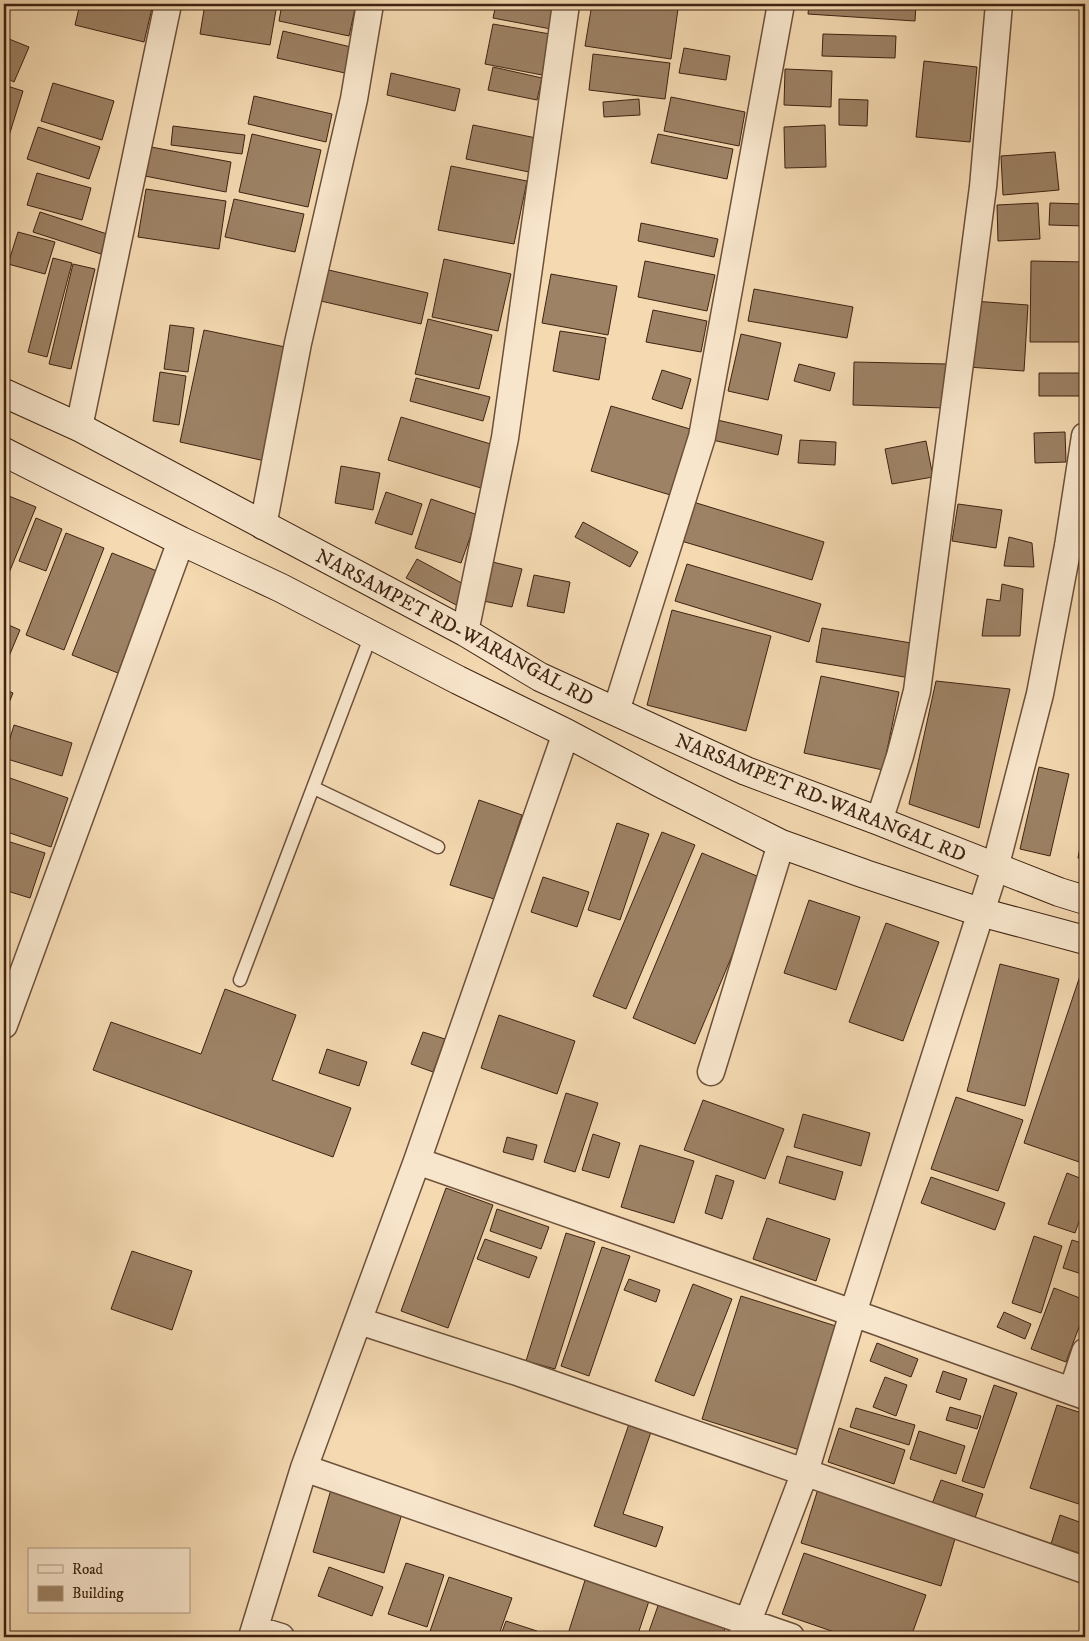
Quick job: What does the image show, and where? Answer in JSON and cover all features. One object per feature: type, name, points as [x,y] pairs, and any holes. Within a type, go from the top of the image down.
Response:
[{"type":"main road","name":"NARSAMPET RD-WARANGAL RD","points":[[4,393],[79,428],[465,632],[540,677],[746,771],[879,821],[995,868],[1085,900]]},
{"type":"main road","name":"NARSAMPET RD-WARANGAL RD","points":[[4,452],[281,588],[782,844],[980,912],[1085,940]]},
{"type":"street","points":[[79,428],[168,4]]},
{"type":"street","points":[[263,526],[298,343],[354,99],[370,4]]},
{"type":"street","points":[[465,632],[505,438],[566,4]]},
{"type":"street","points":[[616,711],[702,437],[781,4]]},
{"type":"street","points":[[879,821],[900,756],[917,691],[983,187],[999,4]]},
{"type":"street","points":[[744,1630],[805,1472],[853,1312],[995,868],[1040,694],[1068,546],[1085,436]]},
{"type":"street","points":[[4,1023],[181,540]]},
{"type":"street","points":[[280,1637],[254,1633],[304,1468],[417,1161],[566,733]]},
{"type":"street","points":[[710,1072],[782,844]]},
{"type":"street","points":[[417,1161],[853,1312],[1078,1393],[1085,1352]]},
{"type":"street","points":[[359,1321],[520,1373],[1085,1570]]},
{"type":"street","points":[[304,1468],[744,1630],[791,1637]]},
{"type":"lane","points":[[240,980],[372,635]]},
{"type":"lane","points":[[314,788],[438,847]]},
{"type":"building","points":[[80,4],[153,4],[144,42],[75,25]]},
{"type":"building","points":[[205,4],[277,4],[270,45],[200,34]]},
{"type":"building","points":[[282,4],[356,4],[349,36],[279,21]]},
{"type":"building","points":[[496,4],[556,4],[551,29],[493,18]]},
{"type":"building","points":[[592,4],[639,4],[678,9],[671,59],[585,46]]},
{"type":"building","points":[[809,4],[916,4],[915,21],[808,14]]},
{"type":"building","points":[[493,24],[550,34],[542,75],[485,64]]},
{"type":"building","points":[[283,31],[351,47],[345,73],[277,58]]},
{"type":"building","points":[[823,34],[896,36],[895,58],[822,56]]},
{"type":"building","points":[[4,37],[29,47],[14,82],[4,77]]},
{"type":"building","points":[[684,48],[730,56],[726,80],[679,73]]},
{"type":"building","points":[[593,54],[670,63],[665,99],[589,90]]},
{"type":"building","points":[[924,61],[977,67],[970,142],[916,137]]},
{"type":"building","points":[[493,67],[542,78],[537,100],[488,90]]},
{"type":"building","points":[[785,69],[832,71],[831,107],[784,105]]},
{"type":"building","points":[[391,73],[460,89],[455,111],[387,95]]},
{"type":"building","points":[[53,83],[114,101],[102,140],[41,121]]},
{"type":"building","points":[[4,85],[23,91],[7,142],[4,141]]},
{"type":"building","points":[[254,96],[332,114],[326,142],[248,124]]},
{"type":"building","points":[[671,97],[745,112],[739,146],[664,131]]},
{"type":"building","points":[[639,99],[640,115],[604,117],[603,102]]},
{"type":"building","points":[[839,99],[868,100],[867,126],[839,125]]},
{"type":"building","points":[[473,125],[536,138],[529,172],[466,159]]},
{"type":"building","points":[[825,125],[826,167],[785,168],[784,127]]},
{"type":"building","points":[[173,126],[245,135],[242,154],[171,145]]},
{"type":"building","points":[[38,127],[100,147],[89,179],[27,159]]},
{"type":"building","points":[[252,134],[321,150],[308,207],[239,192]]},
{"type":"building","points":[[658,134],[733,149],[727,179],[651,163]]},
{"type":"building","points":[[151,147],[231,162],[226,192],[145,176]]},
{"type":"building","points":[[1055,152],[1059,190],[1003,195],[1001,156]]},
{"type":"building","points":[[451,166],[527,181],[514,244],[438,230]]},
{"type":"building","points":[[37,173],[91,188],[82,220],[27,205]]},
{"type":"building","points":[[146,189],[226,201],[219,249],[138,237]]},
{"type":"building","points":[[234,199],[304,214],[295,252],[225,237]]},
{"type":"building","points":[[1038,203],[1040,239],[998,241],[997,205]]},
{"type":"building","points":[[1050,203],[1085,204],[1085,226],[1049,225]]},
{"type":"building","points":[[40,212],[107,234],[101,254],[33,232]]},
{"type":"building","points":[[641,223],[718,239],[714,257],[638,241]]},
{"type":"building","points":[[18,232],[55,242],[45,274],[8,264]]},
{"type":"building","points":[[53,258],[72,263],[47,357],[28,352]]},
{"type":"building","points":[[444,259],[511,274],[498,331],[432,317]]},
{"type":"building","points":[[645,261],[715,275],[707,311],[638,297]]},
{"type":"building","points":[[1031,261],[1085,262],[1085,342],[1030,342]]},
{"type":"building","points":[[73,264],[95,269],[71,369],[49,364]]},
{"type":"building","points":[[320,268],[428,293],[421,324],[312,299]]},
{"type":"building","points":[[551,274],[617,286],[608,335],[542,323]]},
{"type":"building","points":[[754,289],[853,307],[847,338],[748,321]]},
{"type":"building","points":[[973,301],[1028,305],[1024,371],[968,367]]},
{"type":"building","points":[[653,310],[707,321],[701,352],[646,342]]},
{"type":"building","points":[[428,319],[492,335],[479,389],[415,374]]},
{"type":"building","points":[[170,325],[194,328],[188,372],[164,369]]},
{"type":"building","points":[[204,330],[290,348],[265,461],[180,442]]},
{"type":"building","points":[[560,331],[606,338],[599,380],[553,371]]},
{"type":"building","points":[[741,334],[781,343],[768,400],[728,391]]},
{"type":"building","points":[[854,362],[947,364],[945,408],[853,405]]},
{"type":"building","points":[[799,364],[835,373],[830,391],[794,381]]},
{"type":"building","points":[[662,370],[691,379],[682,409],[652,399]]},
{"type":"building","points":[[160,372],[186,376],[179,425],[153,421]]},
{"type":"building","points":[[1039,373],[1083,373],[1083,396],[1039,396]]},
{"type":"building","points":[[416,378],[490,397],[483,421],[410,401]]},
{"type":"building","points":[[611,406],[697,431],[677,497],[591,471]]},
{"type":"building","points":[[401,417],[494,445],[481,488],[388,460]]},
{"type":"building","points":[[713,419],[782,435],[778,455],[708,439]]},
{"type":"building","points":[[1065,432],[1066,462],[1035,463],[1034,433]]},
{"type":"building","points":[[800,440],[836,442],[835,465],[798,463]]},
{"type":"building","points":[[926,441],[933,477],[892,484],[885,449]]},
{"type":"building","points":[[341,466],[380,473],[373,510],[335,503]]},
{"type":"building","points":[[386,492],[422,504],[412,535],[375,523]]},
{"type":"building","points":[[4,494],[36,507],[4,585]]},
{"type":"building","points":[[431,499],[478,515],[461,563],[415,548]]},
{"type":"building","points":[[690,501],[824,542],[812,580],[678,540]]},
{"type":"building","points":[[958,504],[1002,510],[996,548],[952,541]]},
{"type":"building","points":[[36,518],[62,529],[46,571],[19,561]]},
{"type":"building","points":[[583,522],[638,552],[630,567],[575,537]]},
{"type":"building","points":[[66,533],[104,548],[64,650],[26,635]]},
{"type":"building","points":[[1009,537],[1032,543],[1034,567],[1004,566]]},
{"type":"building","points":[[112,553],[157,571],[118,673],[72,655]]},
{"type":"building","points":[[417,559],[469,587],[458,606],[406,578]]},
{"type":"building","points":[[484,560],[522,569],[512,607],[474,599]]},
{"type":"building","points":[[687,564],[821,604],[809,642],[675,601]]},
{"type":"building","points":[[534,575],[570,582],[564,613],[527,606]]},
{"type":"building","points":[[1002,584],[1023,589],[1020,636],[982,636],[987,599],[1000,601]]},
{"type":"building","points":[[672,610],[771,636],[746,731],[647,705]]},
{"type":"building","points":[[4,623],[20,630],[7,661],[4,660]]},
{"type":"building","points":[[822,628],[923,645],[916,679],[816,662]]},
{"type":"building","points":[[821,676],[899,692],[883,770],[804,753]]},
{"type":"building","points":[[936,681],[1010,689],[979,828],[909,804]]},
{"type":"building","points":[[4,689],[13,693],[4,715]]},
{"type":"building","points":[[14,725],[72,743],[62,776],[4,758]]},
{"type":"building","points":[[1039,767],[1069,774],[1050,856],[1020,849]]},
{"type":"building","points":[[4,776],[68,798],[51,847],[4,831]]},
{"type":"building","points":[[479,800],[522,815],[494,899],[450,885]]},
{"type":"building","points":[[1085,820],[1085,859],[1078,858]]},
{"type":"building","points":[[617,823],[649,834],[620,920],[588,910]]},
{"type":"building","points":[[662,832],[695,845],[626,1009],[593,996]]},
{"type":"building","points":[[4,840],[45,853],[30,898],[4,890]]},
{"type":"building","points":[[702,853],[764,879],[695,1044],[633,1018]]},
{"type":"building","points":[[543,877],[589,892],[577,927],[531,912]]},
{"type":"building","points":[[809,900],[860,917],[836,990],[784,973]]},
{"type":"building","points":[[886,923],[939,942],[903,1041],[849,1022]]},
{"type":"building","points":[[1000,964],[1059,979],[1025,1106],[967,1091]]},
{"type":"building","points":[[1081,973],[1085,975],[1085,1164],[1024,1143]]},
{"type":"building","points":[[225,989],[296,1015],[272,1080],[351,1108],[333,1157],[93,1070],[111,1022],[201,1054]]},
{"type":"building","points":[[499,1015],[575,1041],[557,1094],[481,1068]]},
{"type":"building","points":[[423,1032],[445,1039],[433,1072],[411,1064]]},
{"type":"building","points":[[327,1049],[367,1062],[359,1086],[319,1073]]},
{"type":"building","points":[[566,1093],[598,1103],[575,1172],[544,1162]]},
{"type":"building","points":[[956,1097],[1023,1120],[998,1191],[931,1169]]},
{"type":"building","points":[[703,1100],[784,1129],[765,1179],[684,1150]]},
{"type":"building","points":[[803,1114],[870,1133],[861,1166],[794,1147]]},
{"type":"building","points":[[593,1134],[620,1143],[609,1178],[582,1170]]},
{"type":"building","points":[[507,1137],[537,1145],[533,1160],[503,1152]]},
{"type":"building","points":[[640,1145],[694,1161],[674,1223],[621,1207]]},
{"type":"building","points":[[787,1156],[843,1172],[835,1200],[779,1183]]},
{"type":"building","points":[[1067,1173],[1085,1180],[1085,1205],[1075,1233],[1048,1224]]},
{"type":"building","points":[[716,1175],[734,1181],[722,1219],[705,1213]]},
{"type":"building","points":[[931,1177],[1005,1203],[995,1230],[921,1203]]},
{"type":"building","points":[[446,1188],[493,1205],[448,1328],[401,1311]]},
{"type":"building","points":[[497,1209],[549,1227],[541,1249],[490,1231]]},
{"type":"building","points":[[767,1218],[830,1239],[816,1281],[753,1259]]},
{"type":"building","points":[[566,1233],[595,1242],[555,1369],[526,1361]]},
{"type":"building","points":[[1034,1236],[1062,1246],[1041,1313],[1012,1303]]},
{"type":"building","points":[[485,1239],[537,1257],[529,1278],[477,1259]]},
{"type":"building","points":[[1072,1240],[1085,1244],[1085,1275],[1063,1268]]},
{"type":"building","points":[[602,1247],[630,1256],[589,1376],[561,1366]]},
{"type":"building","points":[[132,1251],[192,1271],[172,1330],[111,1309]]},
{"type":"building","points":[[629,1279],[660,1290],[656,1302],[624,1290]]},
{"type":"building","points":[[693,1284],[732,1299],[694,1396],[655,1381]]},
{"type":"building","points":[[1054,1288],[1085,1300],[1085,1311],[1066,1362],[1031,1349]]},
{"type":"building","points":[[741,1296],[839,1327],[800,1450],[702,1419]]},
{"type":"building","points":[[1004,1312],[1031,1324],[1025,1339],[997,1327]]},
{"type":"building","points":[[877,1343],[918,1359],[911,1377],[870,1361]]},
{"type":"building","points":[[943,1371],[967,1379],[960,1400],[936,1392]]},
{"type":"building","points":[[885,1377],[907,1385],[896,1416],[873,1407]]},
{"type":"building","points":[[994,1385],[1017,1393],[984,1488],[962,1481]]},
{"type":"building","points":[[1057,1405],[1085,1414],[1085,1506],[1030,1488]]},
{"type":"building","points":[[950,1407],[981,1416],[977,1429],[946,1420]]},
{"type":"building","points":[[856,1408],[915,1425],[909,1445],[850,1427]]},
{"type":"building","points":[[629,1424],[651,1432],[623,1514],[663,1527],[656,1547],[594,1526]]},
{"type":"building","points":[[839,1428],[905,1450],[894,1484],[828,1462]]},
{"type":"building","points":[[919,1431],[965,1446],[956,1474],[910,1459]]},
{"type":"building","points":[[941,1480],[983,1494],[975,1518],[932,1504]]},
{"type":"building","points":[[332,1486],[404,1507],[384,1573],[313,1552]]},
{"type":"building","points":[[818,1489],[957,1532],[941,1586],[801,1543]]},
{"type":"building","points":[[1060,1515],[1085,1524],[1085,1555],[1051,1544]]},
{"type":"building","points":[[804,1553],[926,1595],[911,1637],[849,1637],[782,1614]]},
{"type":"building","points":[[406,1563],[444,1575],[427,1627],[388,1614]]},
{"type":"building","points":[[329,1567],[383,1587],[372,1616],[318,1596]]},
{"type":"building","points":[[587,1574],[651,1595],[637,1637],[567,1637]]},
{"type":"building","points":[[449,1577],[512,1598],[498,1637],[428,1637]]},
{"type":"building","points":[[660,1600],[727,1623],[722,1637],[647,1637]]},
{"type":"building","points":[[506,1621],[537,1631],[535,1637],[500,1637]]}]
